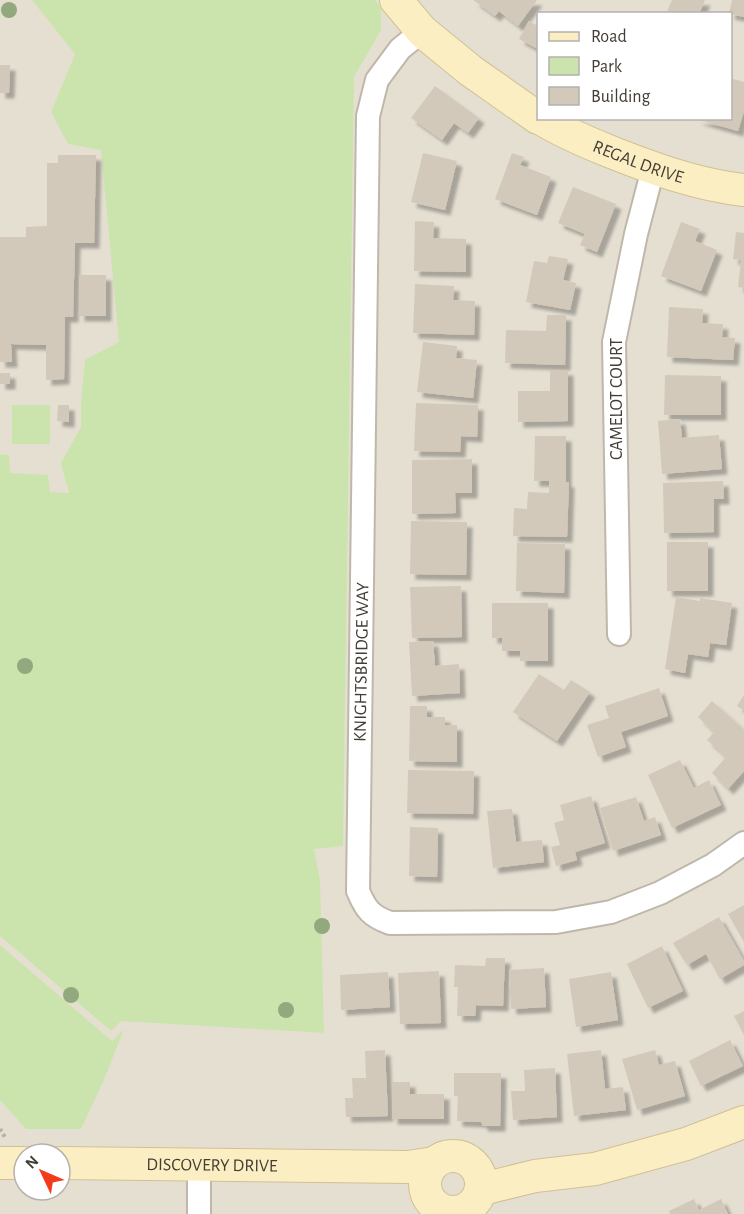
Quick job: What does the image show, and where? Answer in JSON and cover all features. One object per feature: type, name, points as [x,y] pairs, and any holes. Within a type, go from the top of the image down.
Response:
[{"type":"street","name":"REGAL DRIVE","points":[[396,0],[422,31],[471,71],[537,117]]},
{"type":"street","name":"KNIGHTSBRIDGE WAY","points":[[422,31],[400,50],[377,80],[368,116],[358,891],[364,905],[375,917],[390,923],[556,922],[611,912],[660,893],[713,865],[744,843]]},
{"type":"street","name":"REGAL DRIVE","points":[[542,120],[563,133],[653,169],[695,181],[744,190]]},
{"type":"street","name":"CAMELOT COURT","points":[[619,634],[614,342],[631,258],[653,169]]},
{"type":"street","name":"DISCOVERY DRIVE","points":[[72,1163],[408,1167],[434,1163],[450,1155],[468,1159],[478,1177],[535,1176],[595,1168],[686,1144],[744,1122]]},
{"type":"street","points":[[199,1163],[199,1214]]},
{"type":"street","points":[[434,1163],[425,1178],[443,1208],[474,1203],[478,1177]]},
{"type":"street","name":"DISCOVERY DRIVE","points":[[362,1166],[443,1208]]},
{"type":"path","points":[[0,1129],[10,1155]]},
{"type":"shaded area","points":[[0,0],[744,0],[744,1214],[0,1214]]},
{"type":"green space","points":[[32,0],[375,0],[381,7],[381,30],[354,77],[343,846],[314,849],[320,880],[324,1033],[121,1021],[111,1031],[0,936],[0,454],[9,455],[10,473],[48,475],[50,492],[69,493],[61,463],[81,427],[85,360],[119,342],[101,150],[68,144],[51,112],[75,54]]},
{"type":"green space","points":[[12,405],[50,405],[50,444],[12,444]]},
{"type":"green space","points":[[0,945],[112,1041],[124,1029],[81,1129],[26,1129],[0,1100]]},
{"type":"building","points":[[473,0],[537,0],[518,26],[499,11],[495,16]]},
{"type":"building","points":[[672,0],[705,0],[700,12],[667,12]]},
{"type":"building","points":[[732,0],[744,0],[744,17],[729,12]]},
{"type":"building","points":[[529,21],[537,25],[537,48],[519,39]]},
{"type":"building","points":[[0,65],[10,65],[9,93],[0,93]]},
{"type":"building","points":[[732,79],[744,82],[744,111],[738,131],[700,120],[732,120]]},
{"type":"building","points":[[435,86],[479,118],[468,133],[454,123],[442,140],[411,118]]},
{"type":"building","points":[[423,153],[457,161],[445,210],[411,202]]},
{"type":"building","points":[[512,153],[524,157],[520,165],[551,177],[537,215],[495,199]]},
{"type":"building","points":[[58,155],[96,155],[94,243],[75,243],[73,317],[65,317],[64,379],[46,380],[46,345],[11,344],[12,362],[0,362],[0,237],[26,237],[26,227],[47,226],[47,163],[58,163]]},
{"type":"building","points":[[573,187],[616,204],[597,252],[580,245],[585,234],[558,223]]},
{"type":"building","points":[[415,221],[434,222],[433,238],[466,239],[466,272],[414,271]]},
{"type":"building","points":[[681,222],[700,229],[695,241],[717,250],[701,291],[661,276]]},
{"type":"building","points":[[736,232],[744,233],[744,288],[738,287],[741,260],[733,259]]},
{"type":"building","points":[[549,256],[568,259],[563,280],[576,283],[570,310],[526,302],[534,261],[547,263]]},
{"type":"building","points":[[79,275],[106,275],[106,316],[79,316]]},
{"type":"building","points":[[415,284],[454,286],[453,300],[475,301],[474,335],[413,333]]},
{"type":"building","points":[[669,307],[703,309],[702,323],[723,324],[722,337],[735,338],[733,360],[667,357]]},
{"type":"building","points":[[547,315],[566,315],[565,365],[505,363],[506,330],[546,331]]},
{"type":"building","points":[[423,342],[457,346],[456,358],[477,360],[473,398],[417,392]]},
{"type":"building","points":[[550,370],[568,370],[568,421],[518,422],[518,391],[550,391]]},
{"type":"building","points":[[0,373],[10,373],[10,384],[0,384]]},
{"type":"building","points":[[665,375],[721,376],[721,415],[664,415]]},
{"type":"building","points":[[416,403],[478,405],[477,437],[461,436],[460,452],[414,451]]},
{"type":"building","points":[[58,405],[69,405],[69,422],[57,421]]},
{"type":"building","points":[[680,419],[682,438],[719,435],[722,469],[662,474],[658,421]]},
{"type":"building","points":[[535,436],[566,436],[566,482],[569,482],[567,537],[513,536],[514,508],[527,509],[528,492],[549,493],[549,481],[534,481]]},
{"type":"building","points":[[472,459],[472,493],[455,493],[456,513],[412,514],[412,460]]},
{"type":"building","points":[[723,481],[724,499],[714,499],[714,532],[664,533],[663,483]]},
{"type":"building","points":[[411,521],[467,522],[466,575],[410,574]]},
{"type":"building","points":[[667,542],[708,542],[708,591],[667,591]]},
{"type":"building","points":[[517,543],[565,544],[564,593],[516,591]]},
{"type":"building","points":[[461,586],[462,637],[412,638],[410,587]]},
{"type":"building","points":[[676,597],[732,603],[726,645],[710,643],[708,657],[688,654],[685,673],[665,669]]},
{"type":"building","points":[[492,603],[548,603],[548,661],[520,661],[520,651],[502,651],[502,638],[492,638]]},
{"type":"building","points":[[433,641],[435,666],[459,664],[460,693],[412,696],[409,642]]},
{"type":"building","points":[[539,674],[564,690],[571,680],[590,692],[557,741],[513,712]]},
{"type":"building","points":[[659,688],[668,716],[621,732],[626,747],[598,757],[587,725],[609,718],[605,706]]},
{"type":"building","points":[[744,695],[744,710],[737,706]]},
{"type":"building","points":[[712,701],[744,730],[744,771],[728,789],[712,773],[726,757],[707,740],[714,732],[698,717]]},
{"type":"building","points":[[410,706],[427,706],[427,717],[445,717],[445,725],[457,725],[457,762],[409,761]]},
{"type":"building","points":[[680,760],[694,788],[709,780],[721,805],[672,828],[648,775]]},
{"type":"building","points":[[408,770],[474,771],[473,814],[407,813]]},
{"type":"building","points":[[591,796],[605,843],[575,852],[577,860],[556,866],[551,847],[560,845],[554,823],[564,820],[560,805]]},
{"type":"building","points":[[636,797],[644,821],[655,817],[661,835],[613,851],[600,808]]},
{"type":"building","points":[[512,809],[516,842],[542,840],[544,862],[493,868],[487,811]]},
{"type":"building","points":[[410,827],[438,828],[437,877],[409,876]]},
{"type":"building","points":[[744,905],[744,942],[728,914]]},
{"type":"building","points":[[719,917],[744,961],[744,965],[720,979],[706,954],[687,965],[673,943]]},
{"type":"building","points":[[662,946],[683,991],[648,1008],[627,964]]},
{"type":"building","points":[[486,958],[505,958],[503,1006],[476,1005],[475,1016],[457,1016],[458,987],[454,987],[455,965],[485,966]]},
{"type":"building","points":[[544,968],[546,1007],[511,1009],[509,970]]},
{"type":"building","points":[[439,971],[441,1023],[400,1024],[398,973]]},
{"type":"building","points":[[388,972],[390,1007],[341,1010],[340,975]]},
{"type":"building","points":[[611,972],[618,1020],[576,1027],[569,979]]},
{"type":"building","points":[[744,1011],[744,1035],[734,1016]]},
{"type":"building","points":[[730,1040],[743,1066],[701,1086],[689,1061]]},
{"type":"building","points":[[385,1050],[388,1116],[346,1117],[345,1098],[353,1098],[352,1078],[366,1078],[365,1051]]},
{"type":"building","points":[[601,1050],[605,1089],[623,1087],[626,1110],[574,1116],[567,1054]]},
{"type":"building","points":[[655,1050],[659,1065],[675,1061],[685,1096],[637,1110],[622,1059]]},
{"type":"building","points":[[555,1068],[557,1117],[513,1120],[511,1091],[525,1091],[524,1070]]},
{"type":"building","points":[[454,1073],[501,1073],[500,1126],[483,1126],[481,1122],[457,1121],[458,1096],[454,1096]]},
{"type":"building","points":[[392,1082],[410,1082],[410,1094],[444,1094],[444,1119],[392,1119]]},
{"type":"building","points":[[694,1199],[699,1210],[721,1199],[728,1214],[670,1214],[669,1211]]}]
